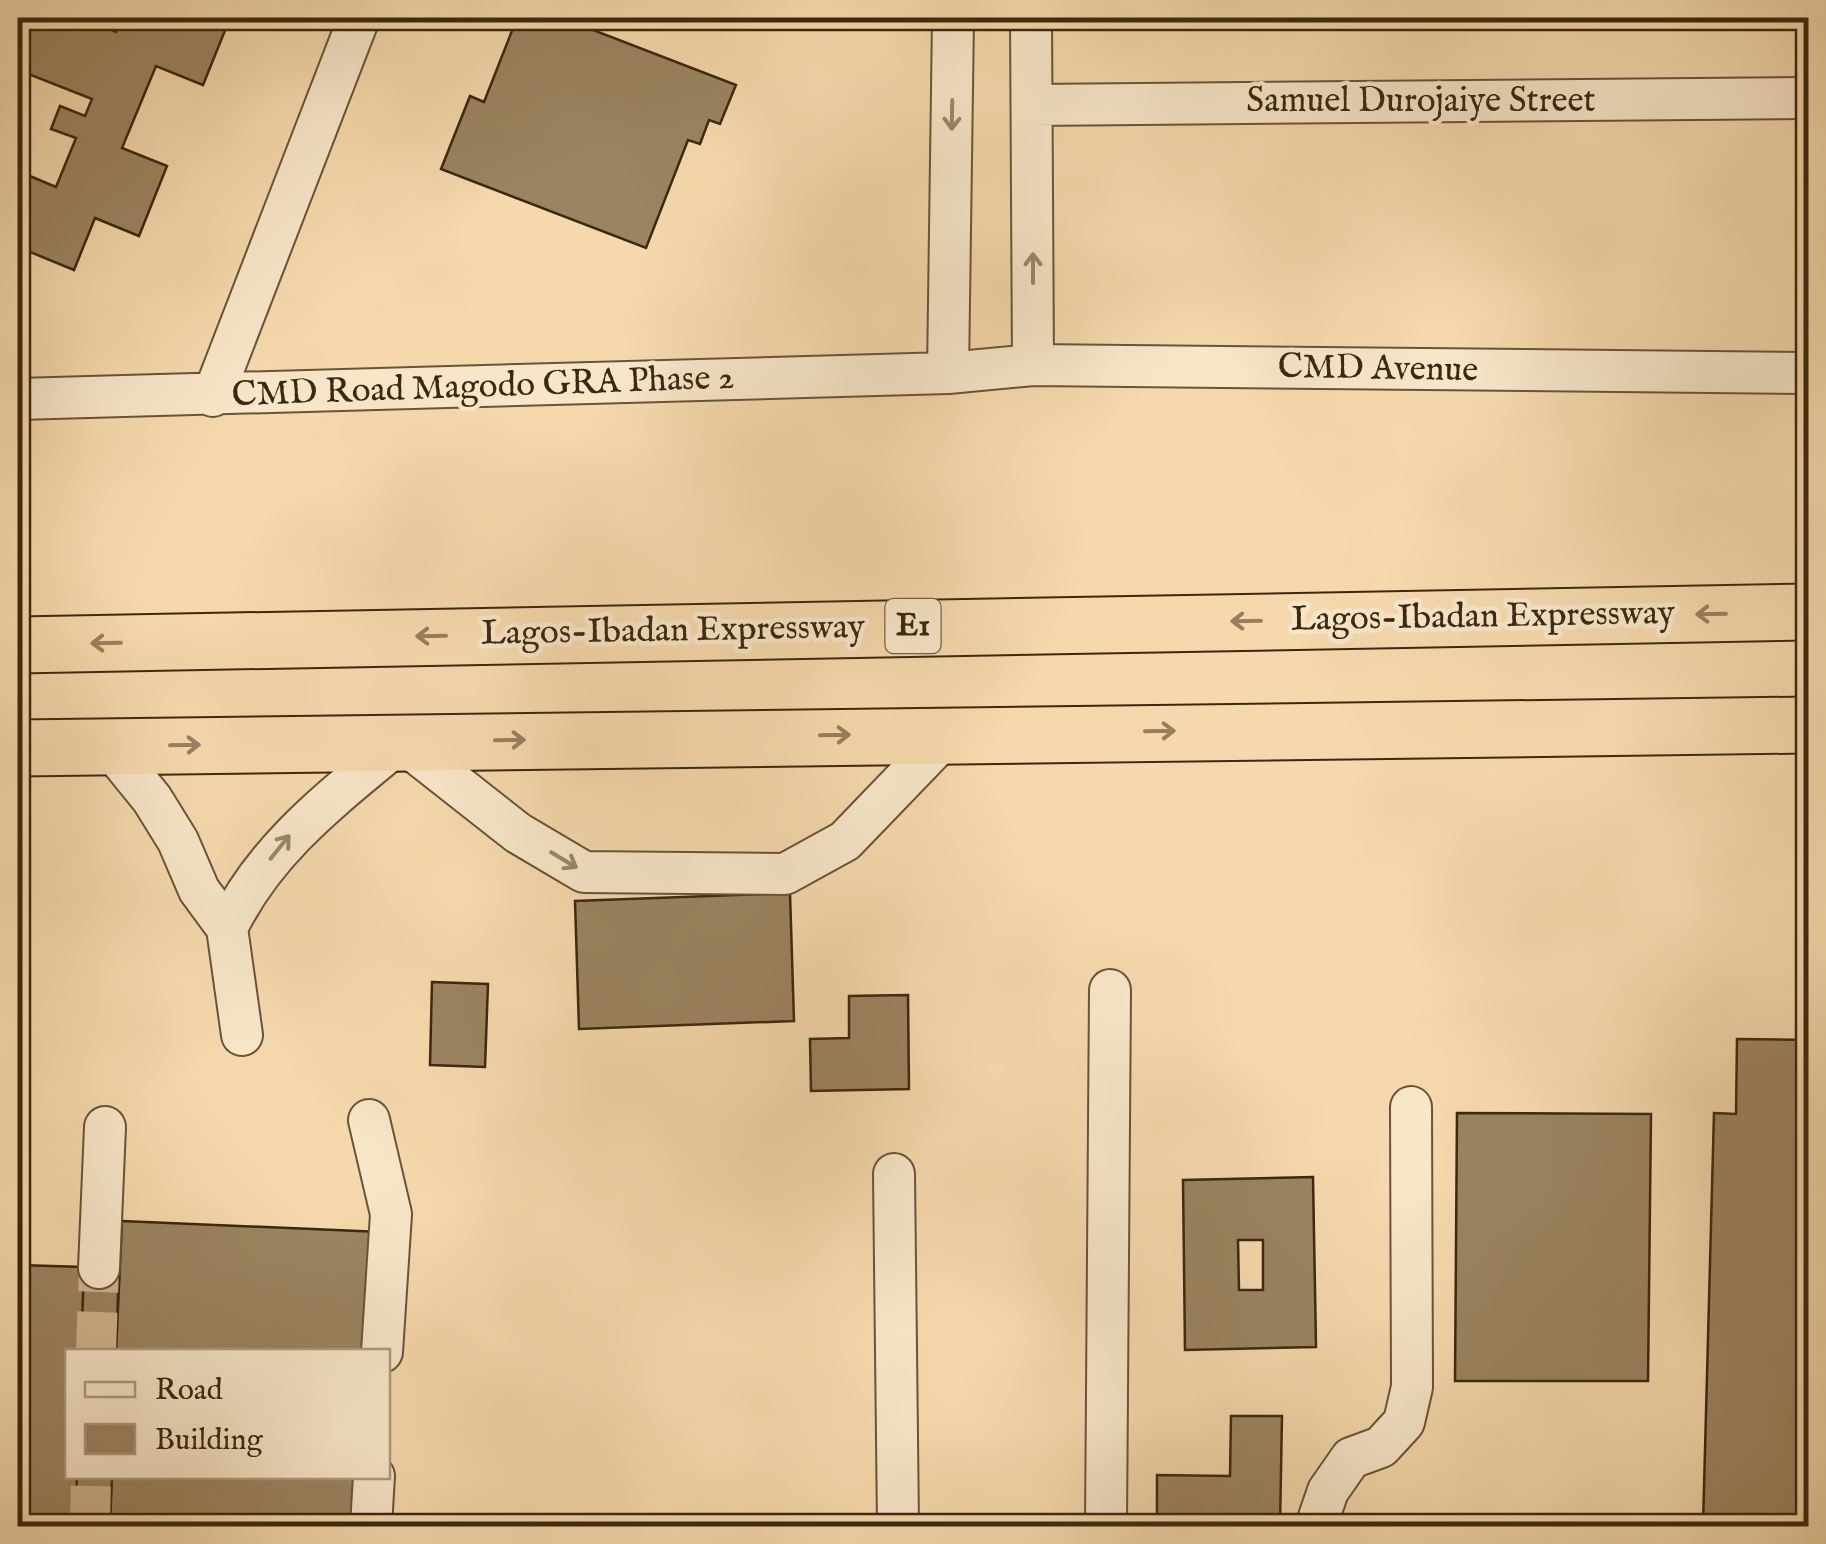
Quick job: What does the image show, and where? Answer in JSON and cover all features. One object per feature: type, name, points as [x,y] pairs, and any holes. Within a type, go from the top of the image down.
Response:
[{"type":"highway","name":"Lagos-Ibadan Expressway","points":[[18,645],[1808,612]]},
{"type":"highway","points":[[18,748],[950,733],[1808,725]]},
{"type":"street","points":[[213,396],[359,18]]},
{"type":"street","points":[[948,373],[953,18]]},
{"type":"street","points":[[1031,18],[1033,365]]},
{"type":"street","name":"Samuel Durojaiye Street","points":[[1034,105],[1808,98]]},
{"type":"street","name":"CMD Avenue","points":[[948,373],[1033,365],[1808,373]]},
{"type":"street","name":"CMD Road Magodo GRA Phase 2","points":[[18,399],[948,373]]},
{"type":"street","points":[[227,928],[246,889],[289,835],[401,741],[518,832],[584,872],[785,874],[844,841],[950,733]]},
{"type":"street","points":[[108,746],[152,799],[178,841],[199,890],[227,928],[242,1035]]},
{"type":"street","points":[[1106,1526],[1110,990]]},
{"type":"street","points":[[1316,1526],[1328,1491],[1350,1458],[1381,1447],[1404,1422],[1412,1387],[1411,1107]]},
{"type":"street","points":[[369,1120],[383,1163],[391,1214],[382,1349]]},
{"type":"street","points":[[99,1268],[104,1127]]},
{"type":"street","points":[[894,1174],[898,1526]]},
{"type":"street","points":[[371,1526],[374,1479]]},
{"type":"building","points":[[18,18],[81,18],[116,32],[122,18],[230,18],[203,85],[156,66],[122,148],[167,166],[139,236],[95,218],[74,270],[18,247],[18,171],[56,187],[76,138],[51,129],[60,106],[85,116],[92,99],[18,70]]},
{"type":"building","points":[[517,18],[562,18],[736,85],[720,124],[709,120],[700,144],[688,140],[646,248],[441,169],[470,96],[484,102]]},
{"type":"building","points":[[790,893],[794,1021],[579,1029],[575,901]]},
{"type":"building","points":[[432,982],[488,984],[485,1067],[430,1065]]},
{"type":"building","points":[[908,995],[909,1089],[811,1091],[810,1039],[849,1038],[849,996]]},
{"type":"building","points":[[1737,1039],[1808,1040],[1808,1526],[1703,1526],[1714,1113],[1736,1114]]},
{"type":"building","points":[[1457,1113],[1651,1114],[1648,1381],[1455,1381]]},
{"type":"building","points":[[1313,1177],[1316,1347],[1185,1350],[1183,1180]],"holes":[[[1238,1240],[1263,1240],[1263,1290],[1239,1290]]]},
{"type":"building","points":[[122,1221],[381,1232],[375,1349],[116,1349]]},
{"type":"building","points":[[18,1265],[84,1267],[81,1349],[65,1349],[65,1479],[77,1479],[75,1526],[18,1526]]},
{"type":"building","points":[[84,1267],[119,1269],[116,1349],[81,1349]]},
{"type":"building","points":[[1231,1416],[1282,1416],[1280,1526],[1157,1526],[1157,1475],[1230,1476]]},
{"type":"building","points":[[77,1479],[112,1479],[110,1526],[75,1526]]},
{"type":"building","points":[[112,1479],[369,1479],[366,1526],[110,1526]]},
{"type":"tunnel","points":[[96,1349],[99,1268]]},
{"type":"tunnel","points":[[90,1526],[91,1479]]}]
